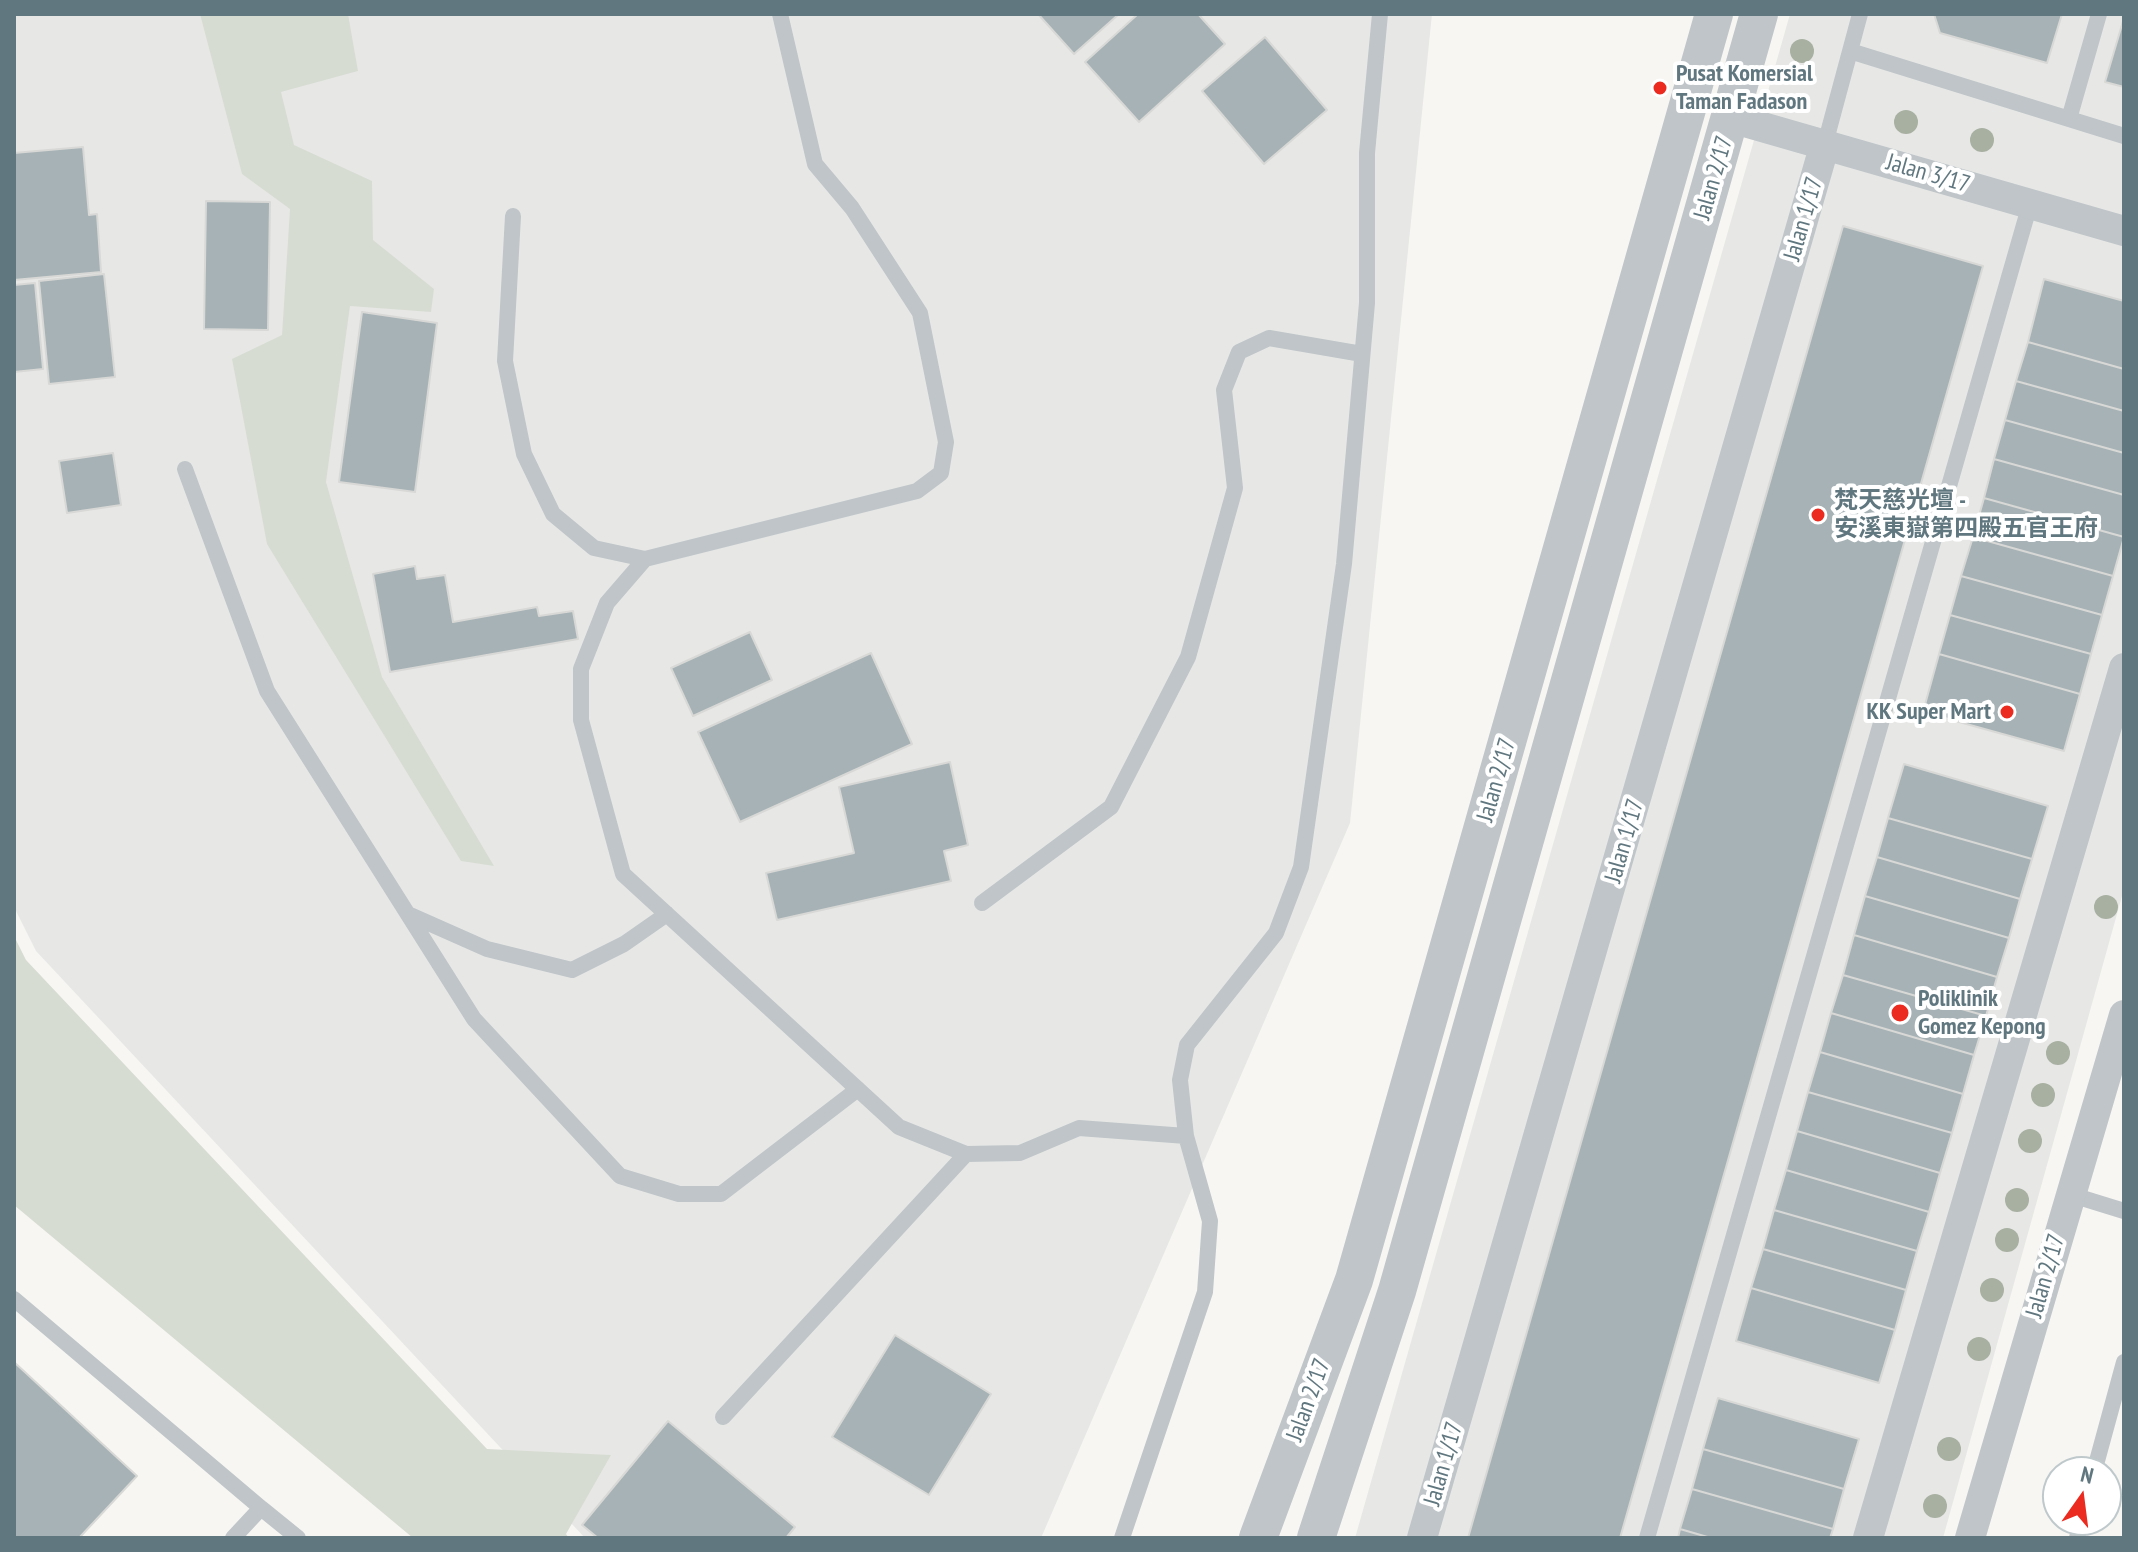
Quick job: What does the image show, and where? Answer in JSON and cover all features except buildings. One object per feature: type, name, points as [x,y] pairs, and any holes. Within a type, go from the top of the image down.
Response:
[{"type":"street","name":"Jalan 2/17","points":[[1258,1538],[1354,1280],[1714,14]]},
{"type":"street","name":"Jalan 2/17","points":[[1316,1538],[1397,1291],[1759,14]]},
{"type":"street","name":"Jalan 3/17","points":[[1731,118],[2124,231]]},
{"type":"street","name":"Jalan 1/17","points":[[1422,1538],[1825,144]]},
{"type":"street","points":[[1868,1538],[2124,668]]},
{"type":"street","name":"Jalan 2/17","points":[[1970,1538],[2124,1015]]},
{"type":"lane","points":[[513,216],[505,361],[524,454],[553,514],[594,548],[645,559],[917,491],[941,473],[946,442],[920,313],[852,208],[815,164],[780,14]]},
{"type":"lane","points":[[1122,1538],[1205,1292],[1210,1221],[1186,1136],[1180,1080],[1187,1045],[1276,933],[1301,867],[1344,564],[1367,303],[1367,153],[1380,14]]},
{"type":"lane","points":[[1825,144],[1860,14]]},
{"type":"lane","points":[[2069,119],[2099,14]]},
{"type":"lane","points":[[1850,51],[2124,136]]},
{"type":"lane","points":[[1647,1538],[2030,204]]},
{"type":"lane","points":[[982,903],[1111,807],[1188,657],[1235,488],[1224,390],[1239,352],[1269,338],[1362,354]]},
{"type":"lane","points":[[185,469],[267,691],[474,1019],[620,1176],[679,1194],[721,1194],[858,1089]]},
{"type":"lane","points":[[645,559],[607,603],[581,669],[581,720],[623,874],[899,1127],[966,1154],[1020,1153],[1079,1128],[1186,1136]]},
{"type":"lane","points":[[407,913],[487,949],[572,970],[624,944],[667,914]]},
{"type":"lane","points":[[723,1417],[966,1154]]},
{"type":"lane","points":[[2069,1194],[2124,1211]]},
{"type":"lane","points":[[14,1299],[298,1538]]},
{"type":"lane","points":[[2098,1456],[2124,1362]]},
{"type":"lane","points":[[233,1538],[261,1508]]},
{"type":"shaded area","points":[[14,14],[1432,14],[1350,823],[1041,1538],[585,1538],[36,951],[14,907]]},
{"type":"shaded area","points":[[200,14],[348,14],[358,71],[281,92],[294,145],[372,181],[373,240],[434,289],[431,312],[350,306],[326,482],[382,677],[494,866],[461,861],[267,544],[232,359],[282,335],[290,209],[242,174]]},
{"type":"shaded area","name":"Pusat Komersial Taman Fadason","points":[[1790,14],[2124,14],[2124,889],[1943,1538],[1355,1538]]},
{"type":"shaded area","points":[[14,936],[26,960],[487,1449],[611,1455],[566,1534],[569,1538],[413,1538],[14,1205]]},
{"type":"place","name":"Pusat Komersial Taman Fadason","points":[[1660,88]]},
{"type":"place","name":"梵天慈光壇 - 安溪東嶽第四殿五官王府","points":[[1818,515]]},
{"type":"place","name":"KK Super Mart","points":[[2007,712]]},
{"type":"place","name":"Poliklinik Gomez Kepong","points":[[1900,1013]]}]
